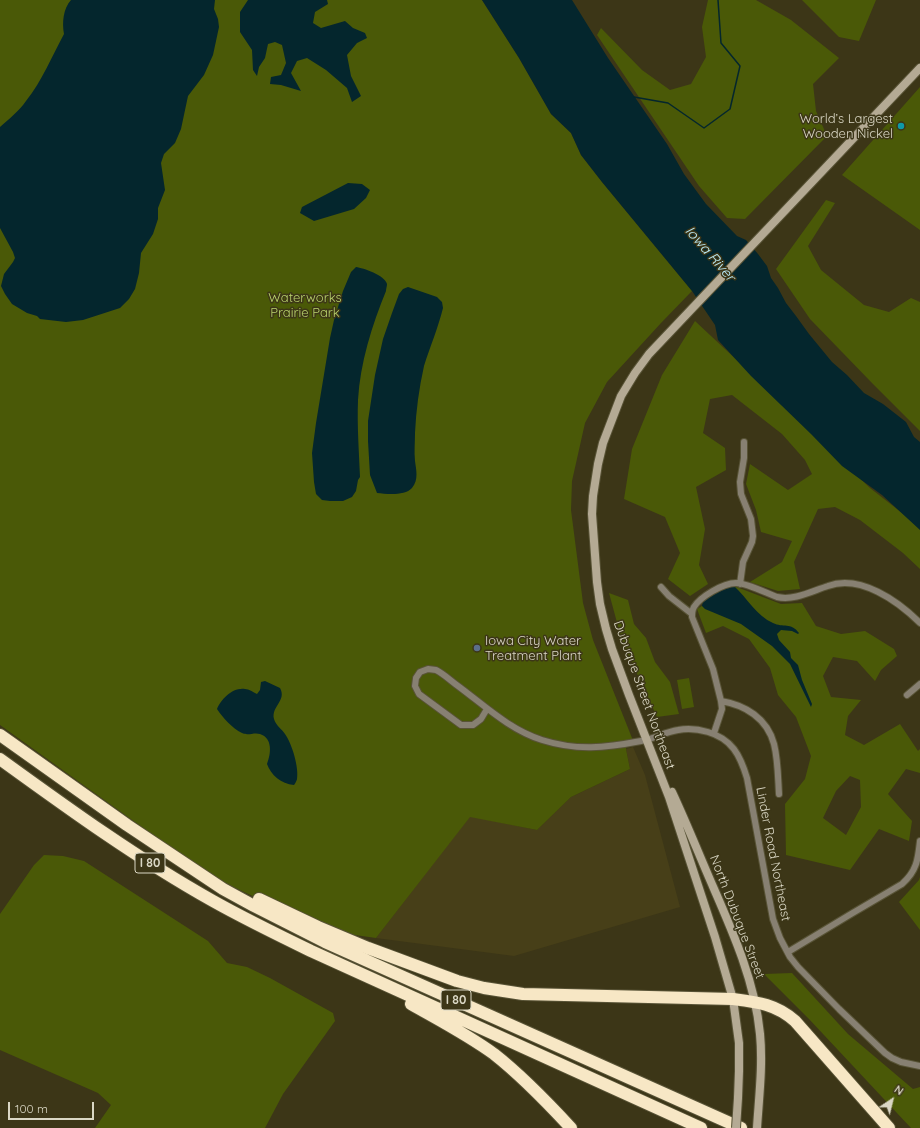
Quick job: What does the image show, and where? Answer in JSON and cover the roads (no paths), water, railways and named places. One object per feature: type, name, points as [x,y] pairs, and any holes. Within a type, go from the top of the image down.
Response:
[{"type":"highway","name":"I 80","points":[[0,735],[122,821],[223,888],[254,906],[325,942],[741,1128]]},
{"type":"highway","name":"I 80","points":[[0,759],[116,841],[212,901],[248,920],[701,1128]]},
{"type":"highway","points":[[179,859],[223,882],[318,927],[368,948],[464,983],[484,988],[523,994],[733,999],[755,1002],[780,1009],[795,1020],[889,1128]]},
{"type":"highway","points":[[311,950],[474,1040],[510,1067],[528,1083],[571,1128]]},
{"type":"main road","name":"Dubuque Street Northeast","points":[[736,1128],[739,1043],[733,999],[681,831],[651,749],[629,695],[604,623],[597,582],[593,520],[593,496],[598,464],[603,443],[621,396],[649,354],[920,68]]},
{"type":"main road","name":"North Dubuque Street","points":[[651,749],[673,794],[731,928],[755,1002],[761,1052],[756,1128]]},
{"type":"street","points":[[740,584],[742,562],[752,542],[753,536],[751,519],[741,494],[740,482],[744,458],[744,442]]},
{"type":"street","points":[[714,733],[722,709],[721,701],[713,669],[694,624],[692,614],[694,607],[702,598],[721,587],[735,583],[783,598],[790,598],[812,592],[829,585],[843,582],[852,583],[862,585],[886,597],[905,609],[920,624]]},
{"type":"street","points":[[661,587],[669,596],[692,614]]},
{"type":"street","name":"Linder Road Northeast","points":[[487,709],[481,719],[473,725],[461,725],[419,694],[415,686],[416,678],[420,672],[436,670],[487,709],[515,728],[540,740],[563,745],[584,748],[597,747],[647,740],[671,731],[685,729],[699,729],[714,733],[726,740],[736,751],[747,778],[773,919],[780,938],[788,952],[798,967],[819,989],[885,1053],[901,1062],[920,1066]]},
{"type":"street","points":[[907,695],[920,684]]},
{"type":"street","points":[[721,701],[742,706],[757,716],[766,727],[774,743],[780,794]]},
{"type":"street","points":[[788,952],[907,880],[912,874],[918,861],[920,841]]},
{"type":"water","points":[[71,0],[215,0],[214,9],[219,27],[213,55],[204,75],[188,96],[181,129],[175,143],[164,154],[161,163],[165,190],[158,208],[158,219],[153,234],[141,253],[139,273],[135,289],[129,299],[120,308],[83,320],[66,322],[40,319],[37,316],[27,313],[12,304],[1,286],[4,274],[15,258],[0,228],[0,127],[23,105],[42,77],[64,34],[64,16],[66,8]]},
{"type":"water","points":[[248,0],[327,0],[328,4],[315,12],[313,23],[321,28],[345,21],[353,28],[365,33],[367,38],[357,43],[347,55],[351,76],[361,96],[352,102],[347,88],[326,70],[307,58],[297,61],[291,73],[301,91],[281,85],[270,84],[271,77],[281,75],[286,63],[282,45],[275,42],[268,44],[265,58],[259,67],[257,76],[253,70],[252,50],[240,32],[240,12]]},
{"type":"water","name":"Iowa River","points":[[482,0],[572,0],[608,58],[667,144],[684,174],[706,204],[737,236],[746,240],[758,254],[767,266],[771,278],[786,303],[832,362],[864,393],[883,404],[906,422],[914,437],[920,442],[920,530],[882,495],[842,466],[751,376],[718,340],[715,325],[692,291],[581,155],[571,133],[551,114],[519,58]]},
{"type":"water","points":[[348,183],[362,184],[370,190],[366,198],[354,209],[314,221],[300,213],[302,207]]},
{"type":"water","points":[[356,267],[368,270],[378,275],[387,284],[364,358],[359,386],[358,419],[360,477],[356,491],[352,497],[343,501],[322,500],[316,494],[314,482],[312,453],[316,423],[334,320],[343,291],[351,272]]},
{"type":"water","points":[[408,287],[437,297],[442,302],[443,308],[424,366],[419,391],[415,433],[416,482],[409,491],[396,494],[377,493],[370,475],[368,421],[375,375],[383,339],[399,294],[403,289]]},
{"type":"water","points":[[734,586],[767,620],[773,623],[790,626],[799,633],[781,630],[777,634],[779,640],[790,652],[791,658],[798,665],[802,680],[812,704],[811,707],[790,664],[772,646],[741,624],[705,609],[702,606],[703,602],[710,595],[725,588]]},
{"type":"water","points":[[265,681],[280,688],[282,693],[275,710],[274,719],[276,724],[288,738],[294,756],[297,768],[297,780],[294,785],[281,781],[269,768],[267,764],[270,747],[264,736],[260,734],[244,734],[238,731],[222,716],[217,709],[221,701],[228,694],[236,690],[245,689],[257,694],[260,690],[261,682]]},
{"type":"waterway","points":[[634,97],[668,103],[704,128],[730,109],[740,66],[721,43],[718,0]]},
{"type":"place","name":"World’s Largest Wooden Nickel","points":[[901,126]]},
{"type":"place","name":"Iowa City Water Treatment Plant","points":[[477,648]]},
{"type":"park label","name":"Waterworks Prairie Park","points":[[305,306]]}]
